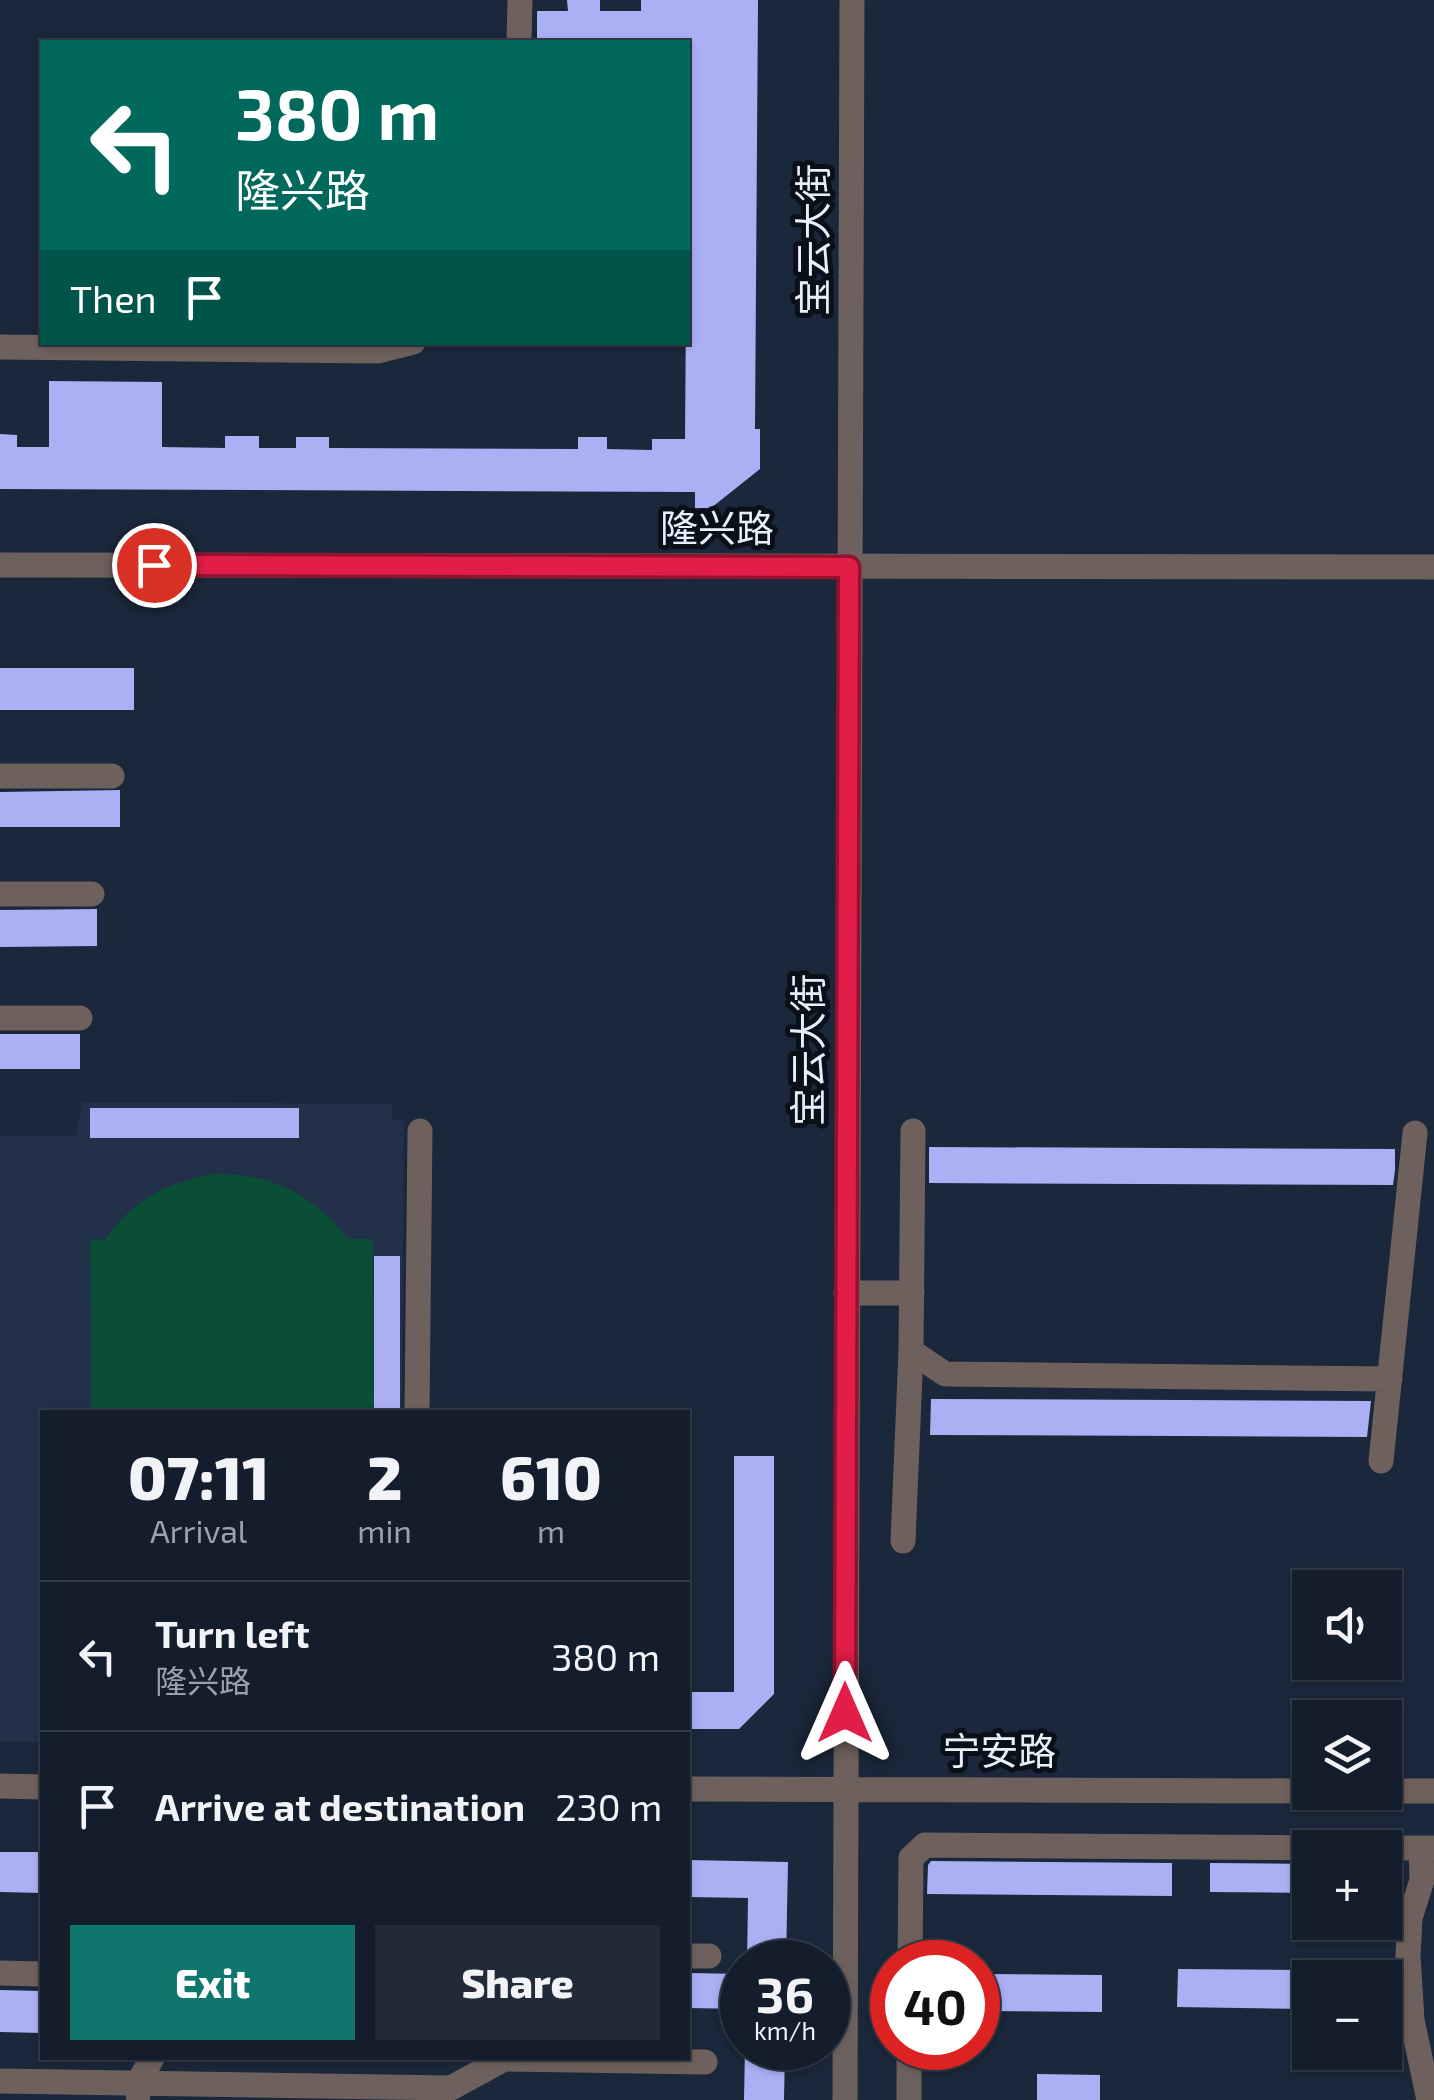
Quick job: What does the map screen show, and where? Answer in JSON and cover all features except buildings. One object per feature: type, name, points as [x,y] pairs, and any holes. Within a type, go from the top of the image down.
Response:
[{"type":"street","points":[[520,0],[520,40]]},
{"type":"street","name":"宝云大街","points":[[845,2100],[852,0]]},
{"type":"street","points":[[0,347],[376,351],[401,345]]},
{"type":"street","name":"隆兴路","points":[[0,565],[1434,567]]},
{"type":"street","points":[[0,776],[112,776]]},
{"type":"street","points":[[0,894],[92,894]]},
{"type":"street","points":[[0,1018],[80,1018]]},
{"type":"street","points":[[417,1410],[420,1130]]},
{"type":"street","points":[[903,1541],[911,1351],[913,1131]]},
{"type":"street","points":[[1381,1460],[1415,1133]]},
{"type":"street","points":[[846,1292],[912,1293]]},
{"type":"street","points":[[911,1351],[945,1374],[1390,1380]]},
{"type":"street","points":[[0,1786],[40,1786]]},
{"type":"street","name":"宁安路","points":[[690,1789],[1292,1791]]},
{"type":"street","points":[[1402,1791],[1434,1791]]},
{"type":"street","points":[[910,1940],[911,1858],[925,1845],[1292,1848]]},
{"type":"street","points":[[1402,1848],[1428,1848],[1410,1918],[1408,1956],[1412,2020],[1429,2100]]},
{"type":"street","points":[[0,1974],[40,1974]]},
{"type":"street","points":[[138,2092],[151,2060]]},
{"type":"street","points":[[0,2081],[138,2092],[452,2088],[502,2060]]},
{"type":"street","points":[[571,2060],[705,2062]]},
{"type":"street","points":[[909,2100],[910,2070]]},
{"type":"shaded area","points":[[82,1102],[392,1104],[392,1120],[404,1121],[402,1410],[40,1410],[40,1742],[0,1742],[0,1136],[76,1136]]},
{"type":"green space","points":[[215,1174],[273,1183],[321,1210],[348,1239],[373,1239],[374,1410],[91,1410],[90,1240],[106,1239],[140,1203],[182,1182]]},
{"type":"route","points":[[154,565],[849,567],[845,1713]]}]
